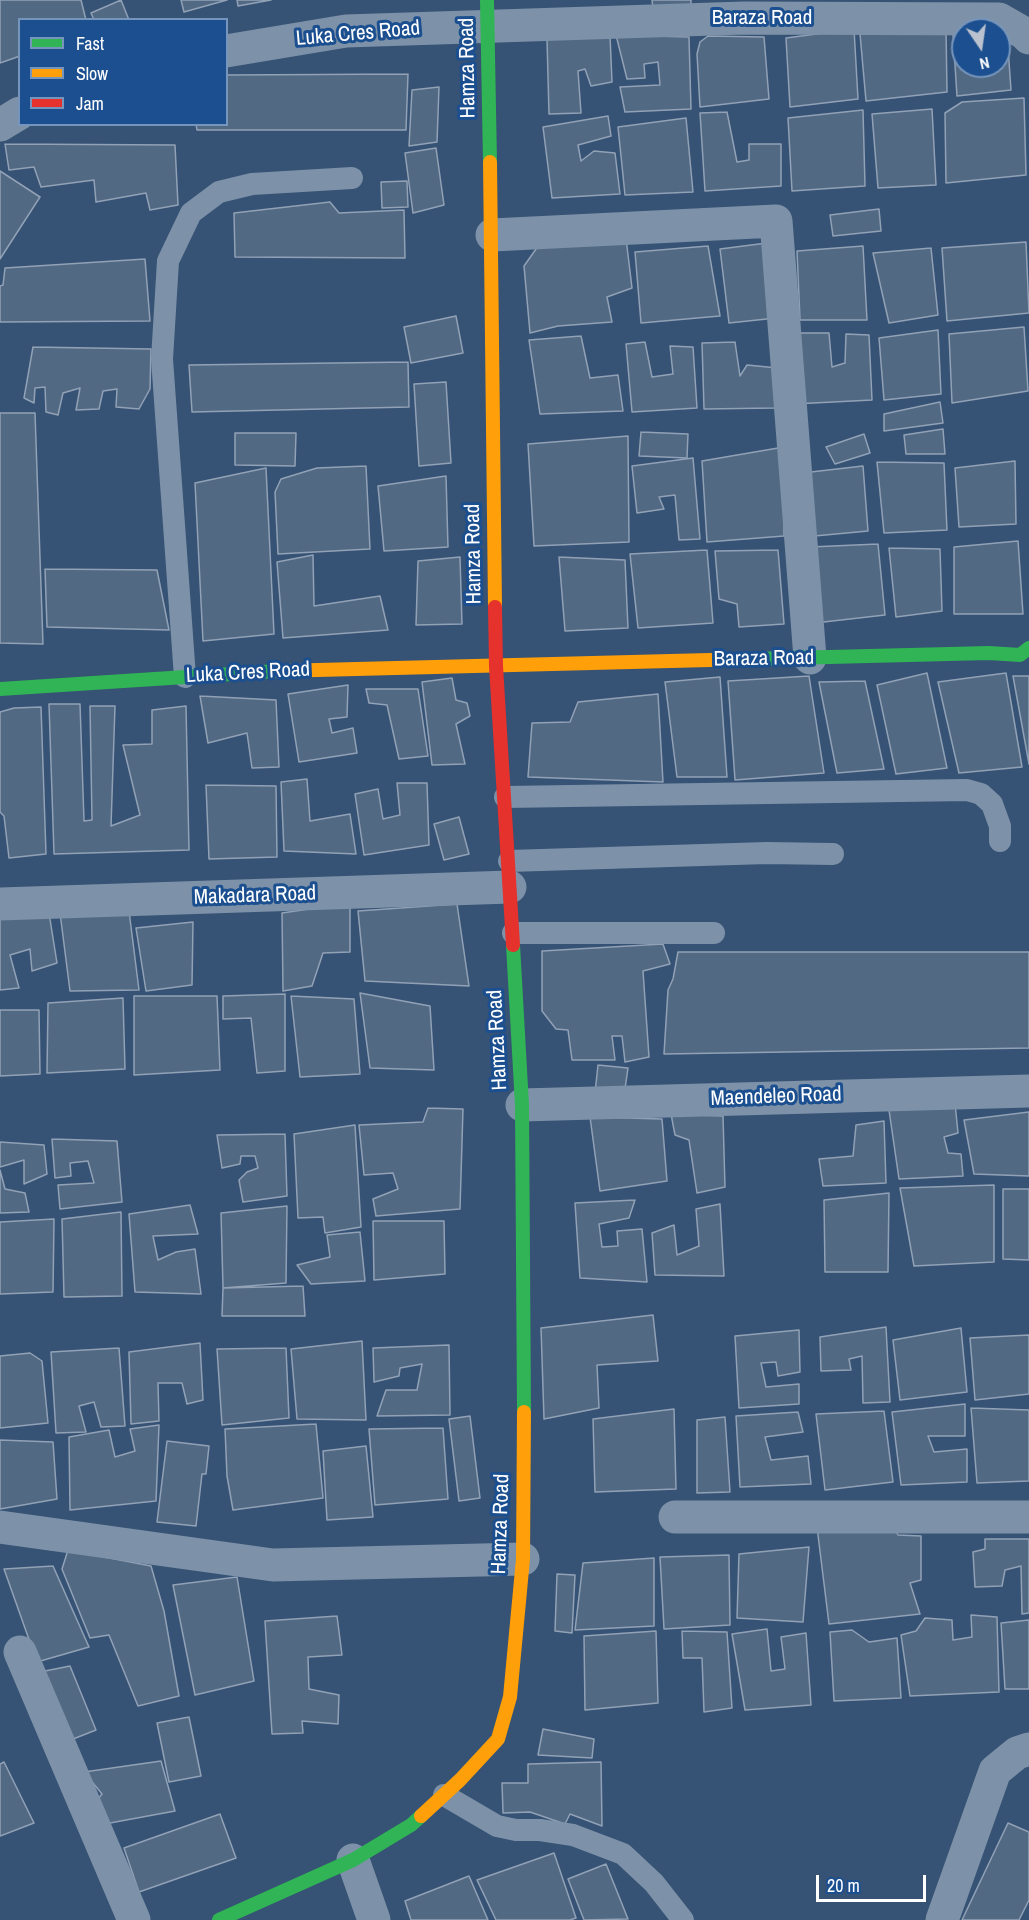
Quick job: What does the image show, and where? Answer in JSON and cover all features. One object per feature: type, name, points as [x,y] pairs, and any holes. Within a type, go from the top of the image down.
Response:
[{"type":"street","name":"Baraza Road","points":[[488,12],[744,18],[999,19],[1024,33],[1029,39]]},
{"type":"street","name":"Luka Cres Road","points":[[228,51],[346,31],[488,12]]},
{"type":"street","name":"Hamza Road","points":[[219,1920],[353,1860],[411,1825],[460,1780],[498,1739],[510,1698],[523,1559],[525,1328],[522,1105],[496,666],[488,12]]},
{"type":"street","points":[[0,125],[18,114]]},
{"type":"street","points":[[492,234],[776,221],[810,658]]},
{"type":"street","name":"Baraza Road","points":[[496,666],[989,653],[1020,655],[1029,648]]},
{"type":"street","name":"Luka Cres Road","points":[[0,689],[308,669],[496,666]]},
{"type":"street","name":"Makadara Road","points":[[0,904],[509,874]]},
{"type":"street","name":"Maendeleo Road","points":[[522,1105],[1029,1091]]},
{"type":"street","points":[[675,1517],[1029,1517]]},
{"type":"street","points":[[0,1527],[273,1565],[523,1559]]},
{"type":"street","points":[[20,1652],[134,1920]]},
{"type":"street","points":[[942,1920],[995,1771],[1017,1753],[1029,1749]]},
{"type":"street","points":[[353,1860],[374,1920]]},
{"type":"lane","points":[[184,677],[162,359],[168,261],[191,213],[219,192],[252,184],[352,178]]},
{"type":"lane","points":[[505,797],[967,790],[981,794],[992,804],[1000,826],[1000,841]]},
{"type":"lane","points":[[509,874],[767,854],[834,854]]},
{"type":"lane","points":[[513,933],[714,933]]},
{"type":"lane","points":[[444,1795],[497,1826],[573,1835],[623,1854],[654,1883],[683,1920]]},
{"type":"building","points":[[0,0],[81,0],[86,18],[18,18],[18,57],[0,63]]},
{"type":"building","points":[[121,0],[128,18],[93,18],[91,13]]},
{"type":"building","points":[[181,0],[227,0],[184,12]]},
{"type":"building","points":[[237,0],[271,0],[238,6]]},
{"type":"building","points":[[652,0],[691,0],[691,6],[653,9]]},
{"type":"building","points":[[854,29],[858,99],[790,107],[786,38]]},
{"type":"building","points":[[946,29],[947,92],[866,101],[860,34]]},
{"type":"building","points":[[610,35],[612,82],[591,86],[585,69],[578,71],[581,113],[549,114],[547,39]]},
{"type":"building","points":[[616,35],[689,37],[691,109],[625,112],[620,87],[660,85],[658,62],[644,64],[645,78],[627,79]]},
{"type":"building","points":[[708,36],[764,37],[769,99],[700,107],[697,54],[700,42]]},
{"type":"building","points":[[408,74],[406,130],[197,130],[196,126],[228,126],[228,75]]},
{"type":"building","points":[[956,78],[1010,78],[1011,90],[957,96]]},
{"type":"building","points":[[439,87],[437,142],[409,146],[412,90]]},
{"type":"building","points":[[1024,98],[1026,175],[946,183],[945,113],[962,102]]},
{"type":"building","points":[[932,109],[936,185],[878,188],[872,114]]},
{"type":"building","points":[[863,110],[865,186],[792,191],[788,118]]},
{"type":"building","points":[[727,112],[737,162],[749,160],[749,144],[781,144],[781,186],[705,191],[700,113]]},
{"type":"building","points":[[608,116],[611,136],[578,145],[581,161],[594,151],[615,153],[620,194],[552,198],[543,127]]},
{"type":"building","points":[[686,118],[693,192],[625,195],[618,127]]},
{"type":"building","points":[[5,144],[175,145],[178,205],[150,210],[146,193],[96,202],[94,180],[41,187],[34,167],[9,170]]},
{"type":"building","points":[[436,148],[444,205],[413,213],[405,153]]},
{"type":"building","points":[[0,171],[40,197],[0,259]]},
{"type":"building","points":[[407,181],[408,207],[382,208],[381,182]]},
{"type":"building","points":[[330,202],[339,213],[404,210],[405,258],[235,257],[234,213]]},
{"type":"building","points":[[879,209],[881,231],[833,236],[830,215]]},
{"type":"building","points":[[625,230],[632,288],[607,297],[612,322],[558,326],[530,333],[524,266],[541,242]]},
{"type":"building","points":[[1026,242],[1029,313],[947,321],[942,248]]},
{"type":"building","points":[[767,243],[776,318],[729,323],[720,249]]},
{"type":"building","points":[[708,246],[720,316],[641,323],[635,252]]},
{"type":"building","points":[[863,246],[867,320],[800,320],[797,251]]},
{"type":"building","points":[[931,248],[938,315],[889,323],[873,253]]},
{"type":"building","points":[[145,259],[150,321],[0,322],[0,286],[3,285],[5,268]]},
{"type":"building","points":[[456,316],[463,353],[411,363],[404,327]]},
{"type":"building","points":[[1024,327],[1028,391],[952,403],[949,334]]},
{"type":"building","points":[[938,330],[941,394],[884,400],[879,338]]},
{"type":"building","points":[[791,333],[829,333],[832,367],[845,363],[846,334],[869,335],[872,400],[794,404]]},
{"type":"building","points":[[581,336],[590,378],[618,375],[623,411],[540,414],[529,340]]},
{"type":"building","points":[[645,342],[652,377],[673,374],[670,346],[693,347],[697,408],[632,412],[626,344]]},
{"type":"building","points":[[735,342],[740,376],[747,365],[778,368],[776,408],[704,409],[702,343]]},
{"type":"building","points":[[33,347],[151,349],[150,389],[139,409],[116,407],[117,389],[103,391],[99,409],[76,410],[80,388],[63,393],[58,415],[46,412],[45,387],[35,388],[34,403],[24,398]]},
{"type":"building","points":[[408,362],[409,407],[192,412],[189,365]]},
{"type":"building","points":[[446,382],[451,463],[419,466],[414,384]]},
{"type":"building","points":[[940,402],[943,423],[884,431],[884,414]]},
{"type":"building","points":[[0,413],[35,413],[43,644],[0,643]]},
{"type":"building","points":[[943,429],[945,454],[906,454],[904,435]]},
{"type":"building","points":[[641,432],[688,434],[687,458],[639,456]]},
{"type":"building","points":[[235,433],[296,433],[295,466],[235,465]]},
{"type":"building","points":[[864,434],[870,453],[835,464],[826,447]]},
{"type":"building","points":[[628,436],[629,542],[534,546],[528,444]]},
{"type":"building","points":[[784,447],[784,536],[707,542],[702,461]]},
{"type":"building","points":[[693,458],[700,539],[679,540],[675,495],[659,497],[664,509],[637,513],[632,466]]},
{"type":"building","points":[[1015,461],[1016,524],[959,527],[955,468]]},
{"type":"building","points":[[877,462],[944,463],[947,530],[884,533]]},
{"type":"building","points":[[366,466],[370,549],[278,554],[275,492],[281,479],[317,468]]},
{"type":"building","points":[[863,466],[868,531],[804,537],[802,473]]},
{"type":"building","points":[[266,468],[274,634],[203,641],[195,483]]},
{"type":"building","points":[[446,476],[448,547],[384,551],[378,486]]},
{"type":"building","points":[[1018,541],[1023,614],[954,614],[954,547]]},
{"type":"building","points":[[878,544],[885,615],[815,623],[810,547]]},
{"type":"building","points":[[889,548],[940,549],[942,611],[896,617]]},
{"type":"building","points":[[707,550],[713,623],[638,628],[630,554]]},
{"type":"building","points":[[778,550],[784,624],[739,627],[737,604],[719,599],[715,551]]},
{"type":"building","points":[[313,555],[314,606],[380,596],[388,630],[283,638],[277,562]]},
{"type":"building","points":[[460,557],[462,624],[416,625],[418,561]]},
{"type":"building","points":[[559,557],[625,560],[628,628],[565,631]]},
{"type":"building","points":[[45,569],[157,570],[169,630],[47,627]]},
{"type":"building","points":[[927,673],[947,768],[896,774],[877,685]]},
{"type":"building","points":[[1006,673],[1022,767],[959,773],[938,682]]},
{"type":"building","points":[[809,676],[824,773],[735,780],[728,681]]},
{"type":"building","points":[[1013,676],[1029,676],[1029,764]]},
{"type":"building","points":[[720,677],[727,777],[677,777],[665,682]]},
{"type":"building","points":[[452,678],[456,700],[467,703],[470,716],[456,724],[465,764],[432,765],[422,682]]},
{"type":"building","points":[[865,681],[884,769],[837,773],[819,682]]},
{"type":"building","points":[[348,685],[347,717],[329,719],[332,733],[353,728],[357,753],[299,762],[288,694]]},
{"type":"building","points":[[366,689],[418,689],[428,756],[399,759],[387,705],[369,703]]},
{"type":"building","points":[[658,694],[663,782],[528,777],[532,723],[570,722],[578,702]]},
{"type":"building","points":[[200,696],[276,700],[279,767],[252,768],[247,733],[208,743]]},
{"type":"building","points":[[49,704],[80,704],[84,821],[92,820],[90,706],[115,706],[111,826],[140,815],[123,745],[152,744],[152,710],[186,706],[189,850],[54,854]]},
{"type":"building","points":[[41,707],[46,854],[9,858],[4,816],[0,812],[0,712],[14,708]]},
{"type":"building","points":[[307,779],[310,821],[350,814],[356,854],[284,851],[281,782]]},
{"type":"building","points":[[397,783],[427,783],[429,845],[364,855],[355,794],[378,789],[383,819],[400,815]]},
{"type":"building","points":[[206,785],[276,786],[277,857],[209,859]]},
{"type":"building","points":[[459,817],[469,854],[444,860],[434,824]]},
{"type":"building","points":[[350,903],[350,952],[323,953],[312,986],[283,991],[282,913]]},
{"type":"building","points":[[457,904],[469,986],[365,981],[358,911]]},
{"type":"building","points":[[129,911],[139,990],[70,991],[60,913]]},
{"type":"building","points":[[49,913],[57,963],[32,971],[30,949],[10,955],[19,988],[0,990],[0,917]]},
{"type":"building","points":[[193,922],[192,985],[146,991],[136,928]]},
{"type":"building","points":[[663,944],[670,964],[643,971],[649,1057],[625,1062],[622,1036],[612,1036],[615,1060],[572,1060],[568,1030],[556,1029],[542,1011],[542,951]]},
{"type":"building","points":[[678,952],[1029,952],[1029,1048],[664,1054],[668,990],[673,979]]},
{"type":"building","points":[[360,993],[430,1006],[434,1070],[370,1068]]},
{"type":"building","points":[[285,994],[285,1071],[257,1073],[251,1018],[223,1019],[223,996]]},
{"type":"building","points":[[134,996],[217,996],[220,1070],[134,1075]]},
{"type":"building","points":[[291,996],[354,999],[360,1074],[300,1077]]},
{"type":"building","points":[[123,998],[125,1069],[47,1073],[48,1003]]},
{"type":"building","points":[[0,1010],[39,1010],[40,1074],[0,1076]]},
{"type":"building","points":[[598,1065],[628,1068],[624,1096],[595,1093]]},
{"type":"building","points":[[955,1103],[958,1133],[944,1137],[948,1153],[961,1154],[963,1176],[899,1179],[889,1110]]},
{"type":"building","points":[[428,1108],[463,1109],[460,1209],[376,1216],[373,1199],[398,1189],[393,1173],[364,1175],[359,1125],[423,1122]]},
{"type":"building","points":[[1029,1112],[1029,1176],[974,1174],[964,1120]]},
{"type":"building","points":[[671,1114],[723,1116],[725,1187],[697,1193],[689,1140],[675,1135]]},
{"type":"building","points":[[590,1117],[662,1119],[667,1181],[600,1191]]},
{"type":"building","points":[[884,1121],[886,1183],[823,1186],[819,1159],[853,1156],[856,1125]]},
{"type":"building","points":[[355,1125],[361,1227],[325,1233],[323,1217],[298,1218],[294,1134]]},
{"type":"building","points":[[285,1134],[287,1196],[243,1202],[239,1180],[247,1172],[258,1168],[255,1156],[241,1156],[240,1164],[222,1168],[217,1135]]},
{"type":"building","points":[[52,1139],[117,1141],[122,1202],[60,1209],[58,1185],[94,1183],[88,1161],[70,1163],[71,1176],[55,1178]]},
{"type":"building","points":[[0,1142],[44,1145],[47,1174],[24,1184],[24,1160],[0,1167]]},
{"type":"building","points":[[0,1170],[5,1189],[25,1193],[29,1212],[0,1213]]},
{"type":"building","points":[[994,1185],[994,1262],[914,1266],[900,1188]]},
{"type":"building","points":[[1003,1189],[1029,1189],[1029,1260],[1003,1259]]},
{"type":"building","points":[[889,1193],[888,1272],[825,1272],[824,1200]]},
{"type":"building","points":[[635,1200],[629,1218],[599,1224],[602,1247],[618,1246],[617,1231],[642,1229],[647,1282],[580,1278],[575,1203]]},
{"type":"building","points":[[720,1204],[724,1276],[655,1275],[652,1233],[674,1225],[677,1255],[699,1246],[696,1209]]},
{"type":"building","points":[[190,1205],[198,1234],[153,1236],[158,1260],[176,1252],[195,1249],[201,1294],[135,1292],[129,1214]]},
{"type":"building","points":[[287,1206],[286,1283],[223,1288],[221,1213]]},
{"type":"building","points":[[121,1212],[122,1296],[64,1297],[62,1219]]},
{"type":"building","points":[[54,1219],[53,1292],[0,1294],[0,1222]]},
{"type":"building","points":[[373,1221],[444,1221],[445,1274],[374,1280]]},
{"type":"building","points":[[360,1232],[365,1281],[311,1284],[297,1265],[330,1257],[327,1235]]},
{"type":"building","points":[[303,1286],[305,1316],[222,1316],[223,1288]]},
{"type":"building","points":[[653,1315],[658,1361],[597,1365],[599,1408],[544,1419],[541,1328]]},
{"type":"building","points":[[886,1327],[890,1402],[863,1403],[862,1356],[849,1359],[851,1370],[821,1371],[820,1337]]},
{"type":"building","points":[[961,1328],[967,1392],[900,1400],[893,1340]]},
{"type":"building","points":[[799,1330],[800,1372],[778,1376],[776,1362],[761,1363],[766,1387],[799,1384],[799,1404],[739,1408],[735,1336]]},
{"type":"building","points":[[1029,1335],[1029,1394],[975,1400],[970,1338]]},
{"type":"building","points":[[362,1341],[366,1420],[297,1419],[291,1349]]},
{"type":"building","points":[[200,1343],[203,1400],[187,1404],[182,1383],[158,1383],[159,1421],[131,1424],[129,1352]]},
{"type":"building","points":[[449,1345],[450,1415],[377,1416],[386,1390],[417,1390],[422,1364],[400,1368],[399,1376],[374,1382],[373,1348]]},
{"type":"building","points":[[119,1348],[125,1426],[101,1427],[94,1402],[79,1406],[86,1432],[56,1433],[51,1352]]},
{"type":"building","points":[[286,1348],[289,1418],[222,1425],[217,1349]]},
{"type":"building","points":[[30,1353],[42,1361],[48,1423],[0,1428],[0,1356]]},
{"type":"building","points":[[965,1404],[965,1436],[928,1436],[934,1452],[967,1449],[967,1482],[901,1485],[892,1412]]},
{"type":"building","points":[[971,1408],[1029,1410],[1029,1481],[977,1483]]},
{"type":"building","points":[[674,1409],[676,1489],[595,1492],[593,1419]]},
{"type":"building","points":[[884,1411],[893,1482],[825,1490],[816,1414]]},
{"type":"building","points":[[798,1412],[803,1432],[765,1437],[771,1460],[808,1456],[811,1484],[740,1487],[736,1416]]},
{"type":"building","points":[[470,1416],[480,1498],[459,1501],[449,1419]]},
{"type":"building","points":[[725,1417],[730,1492],[697,1493],[697,1420]]},
{"type":"building","points":[[316,1424],[323,1498],[233,1510],[227,1476],[225,1429]]},
{"type":"building","points":[[159,1425],[156,1501],[70,1510],[69,1437],[109,1430],[115,1457],[135,1451],[130,1429]]},
{"type":"building","points":[[443,1428],[448,1499],[375,1505],[369,1429]]},
{"type":"building","points":[[0,1440],[53,1442],[57,1499],[0,1509]]},
{"type":"building","points":[[167,1441],[209,1446],[206,1474],[202,1474],[196,1526],[157,1522]]},
{"type":"building","points":[[366,1446],[373,1517],[327,1520],[323,1451]]},
{"type":"building","points":[[890,1521],[898,1535],[921,1536],[921,1580],[910,1583],[920,1614],[829,1624],[817,1527]]},
{"type":"building","points":[[985,1539],[1029,1539],[1029,1613],[1022,1614],[1021,1566],[1005,1570],[1002,1586],[975,1587],[973,1552],[985,1549]]},
{"type":"building","points":[[809,1547],[803,1622],[737,1618],[739,1554]]},
{"type":"building","points":[[68,1550],[151,1566],[164,1611],[179,1696],[138,1706],[109,1635],[90,1638],[62,1569]]},
{"type":"building","points":[[729,1555],[730,1625],[664,1629],[660,1557]]},
{"type":"building","points":[[654,1558],[654,1626],[575,1630],[583,1563]]},
{"type":"building","points":[[53,1566],[89,1647],[37,1662],[4,1569]]},
{"type":"building","points":[[557,1574],[575,1575],[572,1633],[555,1631]]},
{"type":"building","points":[[237,1577],[254,1681],[195,1695],[173,1585]]},
{"type":"building","points":[[971,1615],[997,1617],[999,1692],[910,1696],[901,1635],[916,1631],[925,1618],[952,1620],[953,1640],[972,1637]]},
{"type":"building","points":[[337,1616],[342,1655],[308,1657],[309,1689],[339,1695],[338,1724],[302,1721],[303,1733],[272,1734],[265,1621]]},
{"type":"building","points":[[1029,1620],[1029,1689],[1005,1689],[1001,1623]]},
{"type":"building","points":[[767,1629],[771,1671],[785,1669],[781,1637],[806,1633],[811,1705],[745,1710],[732,1634]]},
{"type":"building","points":[[852,1630],[869,1642],[897,1638],[901,1698],[834,1701],[830,1632]]},
{"type":"building","points":[[656,1631],[658,1703],[585,1710],[584,1636]]},
{"type":"building","points":[[682,1631],[727,1632],[732,1708],[704,1712],[702,1658],[683,1658]]},
{"type":"building","points":[[70,1666],[96,1730],[68,1741],[40,1672]]},
{"type":"building","points":[[189,1717],[201,1776],[169,1782],[157,1723]]},
{"type":"building","points":[[543,1729],[594,1739],[592,1758],[538,1755]]},
{"type":"building","points":[[161,1761],[175,1811],[110,1823],[88,1812],[102,1794],[84,1772]]},
{"type":"building","points":[[4,1762],[34,1823],[0,1836],[0,1764]]},
{"type":"building","points":[[601,1762],[602,1826],[570,1814],[565,1824],[530,1812],[503,1813],[502,1783],[528,1783],[528,1764]]},
{"type":"building","points":[[220,1814],[236,1858],[139,1892],[124,1848]]},
{"type":"building","points":[[1008,1823],[1029,1832],[1029,1900],[1019,1920],[962,1920]]},
{"type":"building","points":[[554,1853],[576,1918],[570,1920],[496,1920],[477,1880]]},
{"type":"building","points":[[606,1864],[628,1919],[584,1920],[568,1879]]},
{"type":"building","points":[[469,1876],[488,1920],[411,1920],[405,1901]]},
{"type":"traffic: fast","points":[[487,0],[490,162]]},
{"type":"traffic: fast","points":[[749,659],[989,653],[1020,655],[1029,648]]},
{"type":"traffic: fast","points":[[0,689],[278,671]]},
{"type":"traffic: fast","points":[[513,945],[522,1105],[524,1412]]},
{"type":"traffic: fast","points":[[219,1920],[353,1860],[411,1825],[421,1816]]},
{"type":"traffic: slow","points":[[490,162],[495,607]]},
{"type":"traffic: slow","points":[[278,671],[749,659]]},
{"type":"traffic: slow","points":[[421,1816],[460,1780],[498,1739],[510,1697],[523,1559],[524,1412]]},
{"type":"traffic: jam","points":[[495,607],[496,666],[513,945]]}]
